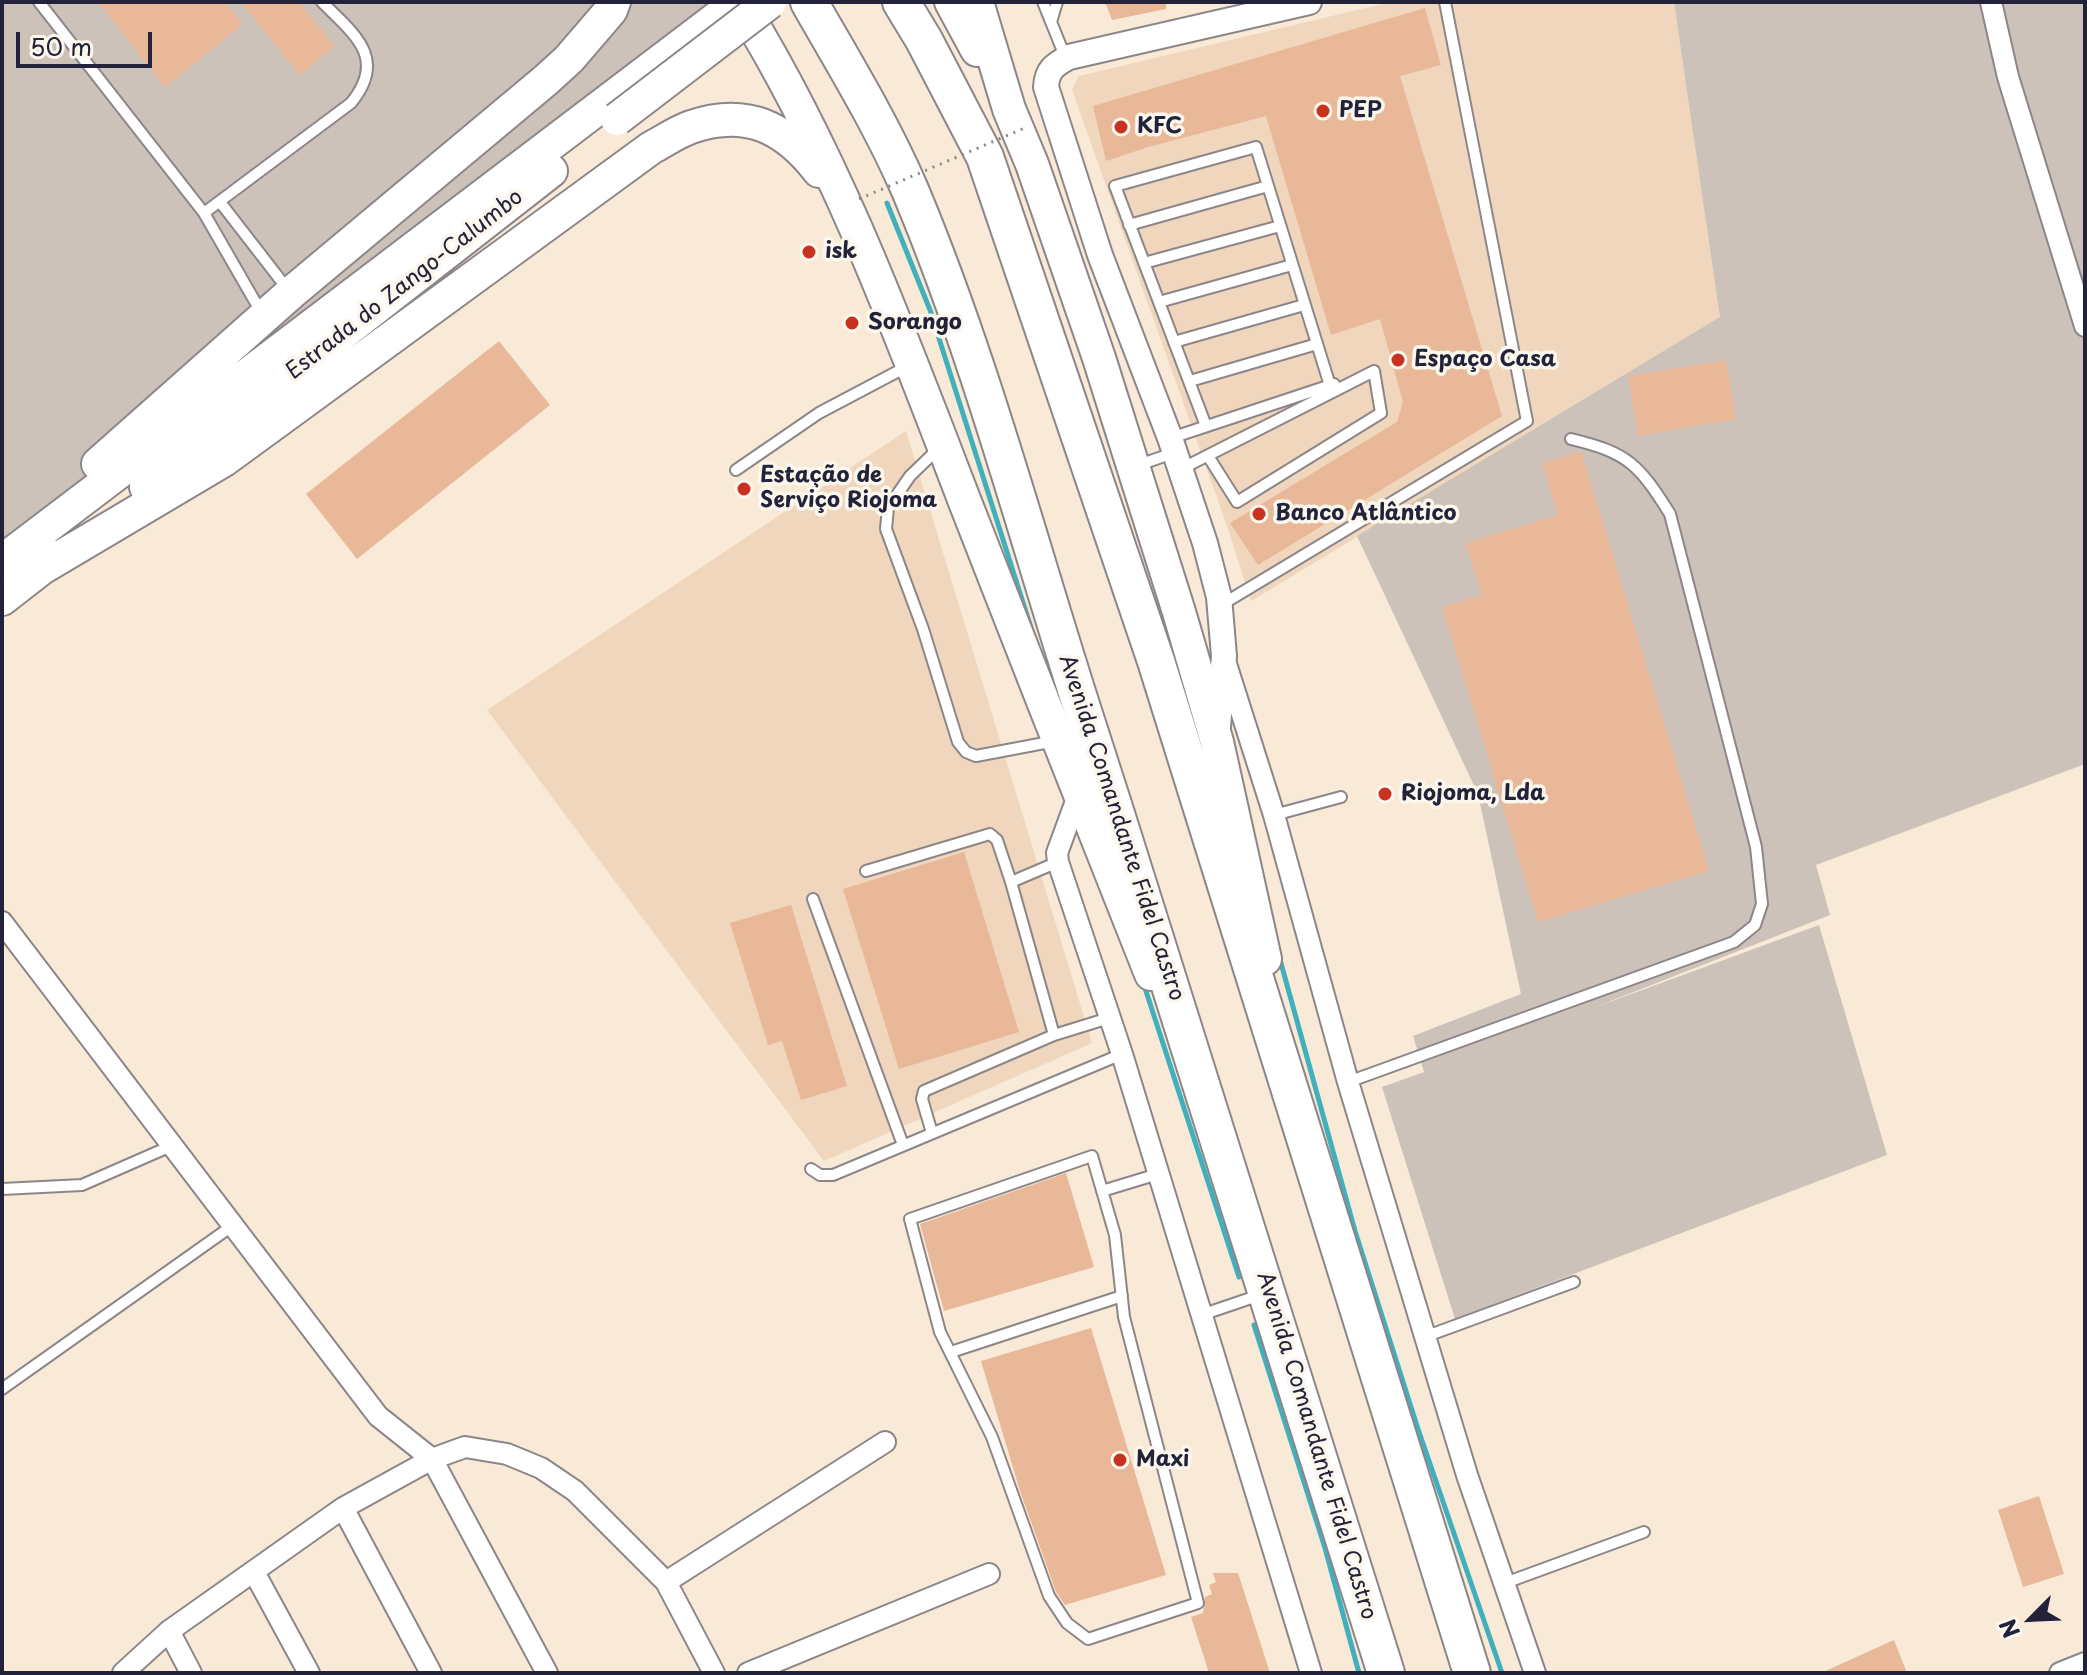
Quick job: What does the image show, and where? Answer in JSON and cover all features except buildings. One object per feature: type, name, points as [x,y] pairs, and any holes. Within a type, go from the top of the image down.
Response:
[{"type":"highway","name":"Avenida Comandante Fidel Castro","points":[[809,2],[855,81],[901,170],[947,285],[1239,1196],[1386,1673]]},
{"type":"highway","points":[[901,2],[985,157],[1156,661],[1472,1673]]},
{"type":"main road","points":[[2,599],[22,558],[92,470],[291,293],[569,59],[611,10],[614,2]]},
{"type":"main road","points":[[738,2],[812,135],[912,364],[1057,741],[1239,1196]]},
{"type":"main road","name":"Estrada do Zango-Calumbo","points":[[610,111],[738,2]]},
{"type":"main road","name":"Estrada do Zango-Calumbo","points":[[22,558],[610,111],[770,2]]},
{"type":"main road","points":[[951,2],[1018,118]]},
{"type":"main road","points":[[977,2],[1032,164],[1081,261],[1134,467],[1217,742],[1261,945],[1316,1168]]},
{"type":"main road","points":[[22,558],[224,460],[651,148],[690,127],[729,119],[753,122],[777,131],[798,145],[835,195],[865,253]]},
{"type":"street","points":[[1217,742],[1224,656],[1219,606],[1205,543],[1176,453],[1081,261],[1046,87],[1050,68],[1066,59],[1309,2]]},
{"type":"street","points":[[1991,2],[2016,104],[2085,326]]},
{"type":"street","points":[[1224,656],[1274,815],[1348,1082],[1467,1475],[1535,1673]]},
{"type":"street","points":[[1079,793],[1057,853],[1058,862],[1122,1054],[1311,1673]]},
{"type":"street","points":[[2,922],[378,1416],[432,1459],[547,1673]]},
{"type":"street","points":[[666,1582],[885,1442]]},
{"type":"street","points":[[123,1673],[169,1631],[343,1508],[432,1459],[465,1447],[507,1454],[541,1468],[575,1491],[666,1582],[714,1673]]},
{"type":"street","points":[[343,1508],[431,1673]]},
{"type":"street","points":[[254,1572],[309,1673]]},
{"type":"street","points":[[748,1673],[989,1574]]},
{"type":"street","points":[[169,1631],[191,1673]]},
{"type":"street","points":[[2060,1673],[2085,1663]]},
{"type":"lane","points":[[39,2],[204,213],[264,317]]},
{"type":"lane","points":[[204,213],[351,103],[364,87],[368,70],[365,51],[355,35],[322,2]]},
{"type":"lane","points":[[1043,2],[1066,59]]},
{"type":"lane","points":[[1051,22],[1057,2]]},
{"type":"lane","points":[[1219,606],[1527,421],[1445,2]]},
{"type":"lane","points":[[1206,426],[1115,186],[1256,147],[1330,389]]},
{"type":"lane","points":[[1129,225],[1268,186]]},
{"type":"lane","points":[[220,202],[291,293]]},
{"type":"lane","points":[[1144,263],[1280,226]]},
{"type":"lane","points":[[1159,302],[1292,265]]},
{"type":"lane","points":[[1174,342],[1304,305]]},
{"type":"lane","points":[[1190,381],[1317,344]]},
{"type":"lane","points":[[736,470],[819,413],[912,364]]},
{"type":"lane","points":[[1134,467],[1176,453],[1206,426],[1330,389],[1374,371],[1381,413],[1237,502],[1208,456]]},
{"type":"lane","points":[[1176,453],[1208,456],[1330,389]]},
{"type":"lane","points":[[1348,1082],[1734,942],[1755,925],[1762,904],[1756,847],[1670,514],[1646,476],[1621,455],[1606,447],[1571,439]]},
{"type":"lane","points":[[943,444],[910,476],[888,508],[886,529],[923,629],[958,742],[966,752],[976,756],[1057,741]]},
{"type":"lane","points":[[1274,815],[1341,797]]},
{"type":"lane","points":[[866,871],[990,834],[995,836],[1054,1035]]},
{"type":"lane","points":[[1011,882],[1058,862]]},
{"type":"lane","points":[[813,899],[903,1145]]},
{"type":"lane","points":[[932,1133],[922,1099],[924,1091],[1054,1035],[1109,1018]]},
{"type":"lane","points":[[811,1169],[820,1175],[833,1175],[1122,1054]]},
{"type":"lane","points":[[2,1189],[82,1185],[171,1146]]},
{"type":"lane","points":[[1092,1156],[1115,1235],[1122,1296],[1124,1317],[1198,1603],[1088,1639],[1067,1623],[1049,1596],[992,1437],[940,1332],[910,1219],[1092,1156]]},
{"type":"lane","points":[[1102,1191],[1158,1174]]},
{"type":"lane","points":[[2,1389],[232,1226]]},
{"type":"lane","points":[[1427,1336],[1574,1282]]},
{"type":"lane","points":[[1201,1315],[1268,1293]]},
{"type":"lane","points":[[951,1352],[1122,1296]]},
{"type":"lane","points":[[1505,1583],[1644,1532]]},
{"type":"path","points":[[859,199],[1018,118]]},
{"type":"shaded area","points":[[2,2],[716,2],[2,569]]},
{"type":"shaded area","points":[[1391,2],[1674,2],[1721,317],[1251,601],[1072,90],[1079,76]]},
{"type":"shaded area","points":[[1674,2],[2083,2],[2085,764],[1816,865],[1830,915],[1593,1008],[1819,925],[1887,1155],[1455,1319],[1382,1087],[1424,1072],[1413,1036],[1521,994],[1478,794],[1357,536],[1720,317]]},
{"type":"shaded area","points":[[906,431],[1092,1043],[824,1161],[487,710]]},
{"type":"waterway","points":[[887,203],[930,310],[1033,634]]},
{"type":"waterway","points":[[1279,956],[1355,1231],[1418,1429],[1502,1673]]},
{"type":"waterway","points":[[1144,985],[1239,1277]]},
{"type":"waterway","points":[[1254,1325],[1325,1548],[1359,1673]]},
{"type":"place","name":"PEP","points":[[1323,111]]},
{"type":"place","name":"KFC","points":[[1121,127]]},
{"type":"place","name":"isk","points":[[809,252]]},
{"type":"place","name":"Sorango","points":[[852,323]]},
{"type":"place","name":"Espaço Casa","points":[[1398,360]]},
{"type":"place","name":"Estação de Serviço Riojoma","points":[[744,489]]},
{"type":"place","name":"Banco Atlântico","points":[[1259,514]]},
{"type":"place","name":"Riojoma, Lda","points":[[1385,794]]},
{"type":"place","name":"Maxi","points":[[1120,1460]]}]
